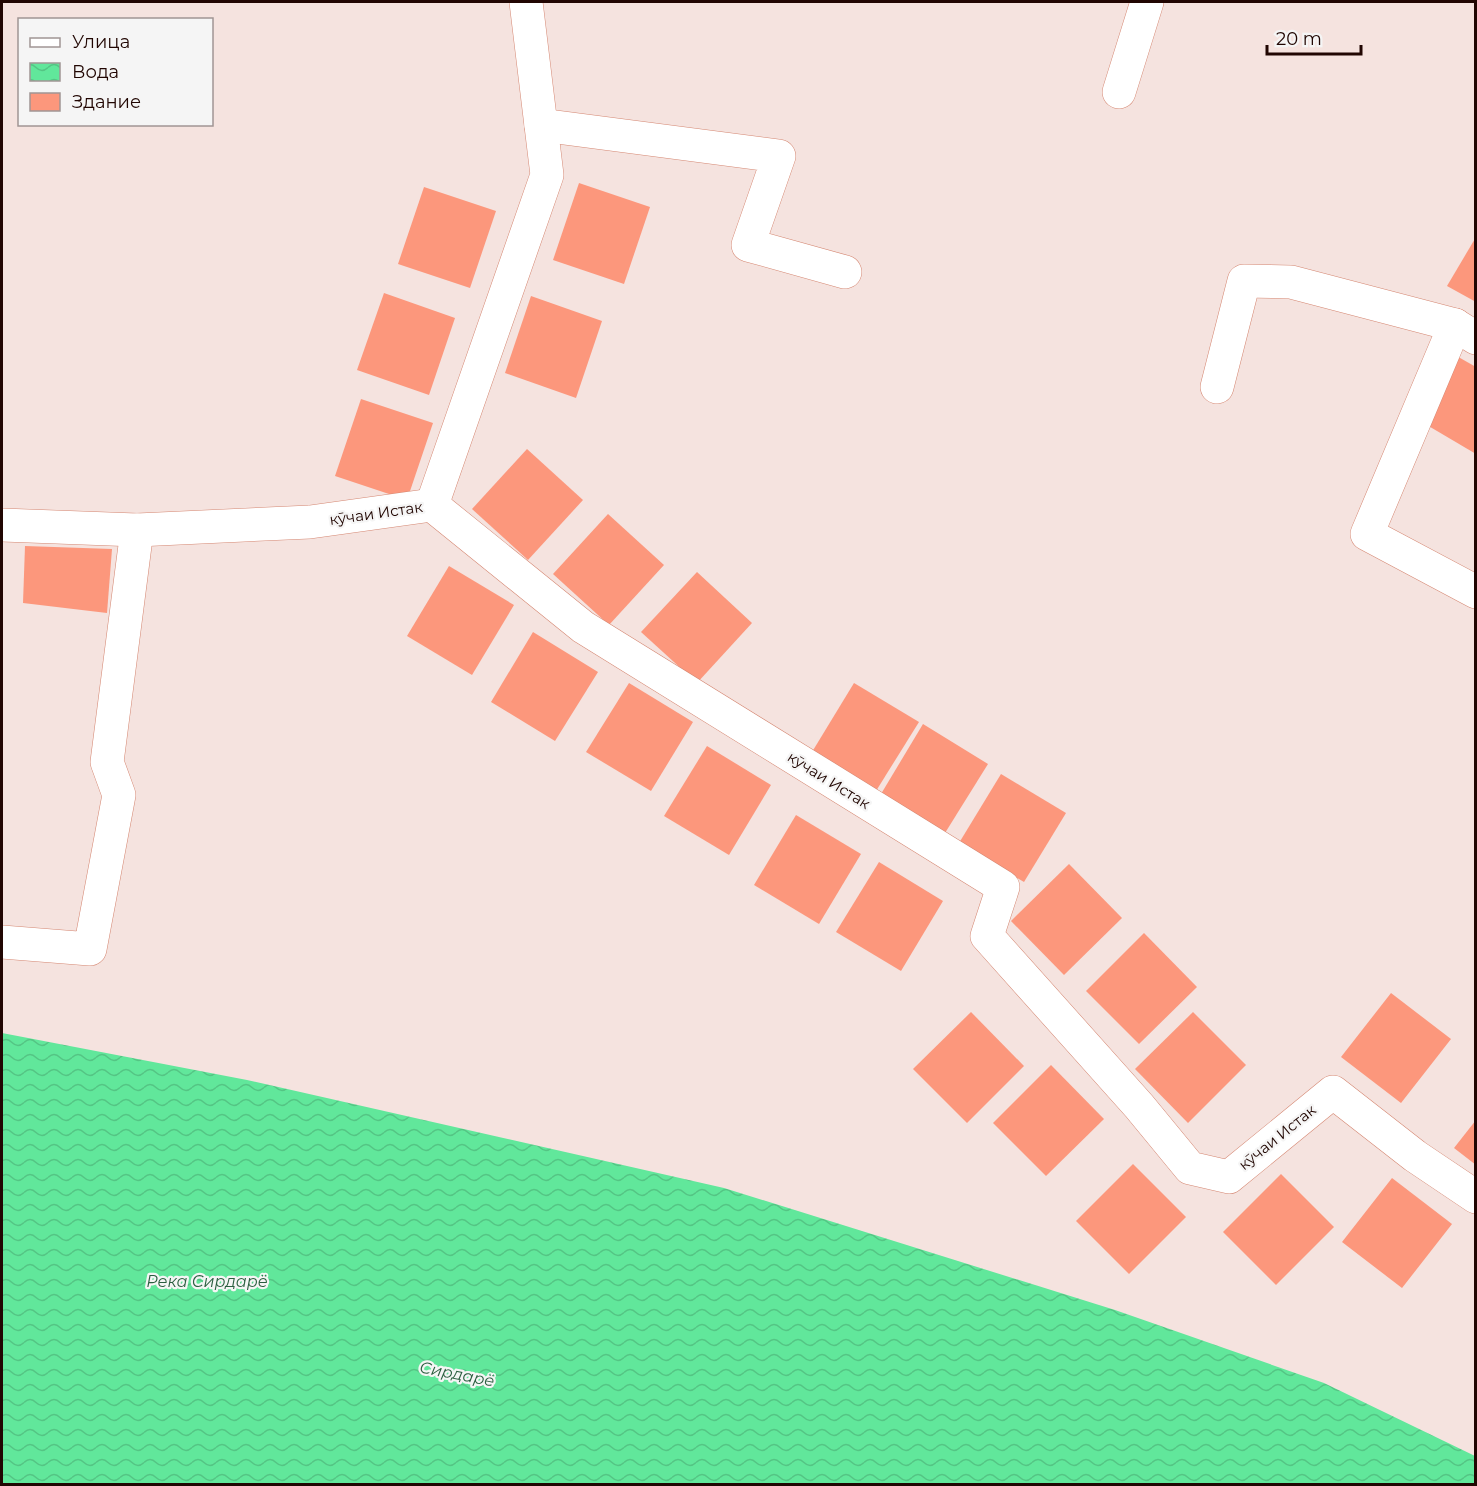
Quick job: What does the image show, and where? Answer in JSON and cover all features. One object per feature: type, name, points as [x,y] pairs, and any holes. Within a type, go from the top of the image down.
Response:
[{"type":"street","points":[[432,505],[547,175],[526,2]]},
{"type":"street","points":[[1119,92],[1147,2]]},
{"type":"street","points":[[541,125],[779,156],[748,245],[845,272]]},
{"type":"street","points":[[1217,387],[1244,281],[1291,282],[1465,332],[1367,534],[1476,592]]},
{"type":"street","name":"кӯчаи Истак","points":[[2,525],[137,530],[310,522],[432,505],[582,627],[1003,887],[987,936],[1190,1168],[1229,1177],[1333,1092],[1415,1156],[1476,1197]]},
{"type":"street","points":[[2,942],[90,949],[119,795],[107,762],[137,530]]},
{"type":"water","name":"Река Сирдарё","points":[[2,1033],[247,1080],[724,1188],[1115,1310],[1324,1383],[1475,1456],[1475,1484],[2,1484]]},
{"type":"building","points":[[579,183],[650,207],[624,284],[553,260]]},
{"type":"building","points":[[424,187],[496,211],[470,288],[398,264]]},
{"type":"building","points":[[1476,237],[1476,302],[1447,286]]},
{"type":"building","points":[[384,293],[455,318],[429,395],[357,370]]},
{"type":"building","points":[[531,296],[602,321],[576,398],[505,373]]},
{"type":"building","points":[[1453,354],[1476,367],[1476,454],[1415,418]]},
{"type":"building","points":[[361,399],[433,423],[407,500],[335,476]]},
{"type":"building","points":[[527,449],[583,500],[528,560],[472,509]]},
{"type":"building","points":[[608,514],[664,565],[609,625],[553,574]]},
{"type":"building","points":[[25,546],[112,549],[107,613],[23,603]]},
{"type":"building","points":[[449,566],[514,605],[472,675],[407,636]]},
{"type":"building","points":[[697,572],[752,623],[697,683],[641,632]]},
{"type":"building","points":[[533,632],[598,672],[555,741],[491,702]]},
{"type":"building","points":[[629,683],[693,722],[651,791],[586,752]]},
{"type":"building","points":[[854,683],[919,722],[876,791],[812,752]]},
{"type":"building","points":[[923,724],[988,764],[945,833],[881,794]]},
{"type":"building","points":[[707,746],[771,785],[729,855],[664,816]]},
{"type":"building","points":[[1001,774],[1066,813],[1024,882],[959,843]]},
{"type":"building","points":[[796,815],[861,854],[819,924],[754,885]]},
{"type":"building","points":[[879,862],[943,901],[901,971],[836,932]]},
{"type":"building","points":[[1069,864],[1122,918],[1064,975],[1011,921]]},
{"type":"building","points":[[1144,933],[1197,987],[1139,1044],[1086,991]]},
{"type":"building","points":[[1391,993],[1451,1039],[1401,1103],[1341,1057]]},
{"type":"building","points":[[971,1012],[1024,1066],[967,1123],[913,1069]]},
{"type":"building","points":[[1193,1012],[1246,1065],[1188,1123],[1135,1069]]},
{"type":"building","points":[[1051,1065],[1104,1119],[1046,1176],[993,1123]]},
{"type":"building","points":[[1476,1120],[1476,1165],[1454,1148]]},
{"type":"building","points":[[1133,1164],[1186,1217],[1129,1274],[1076,1221]]},
{"type":"building","points":[[1281,1174],[1334,1227],[1276,1285],[1223,1232]]},
{"type":"building","points":[[1392,1178],[1452,1224],[1402,1288],[1342,1242]]},
{"type":"water label","name":"Сирдарё","points":[[457,1374]]}]
